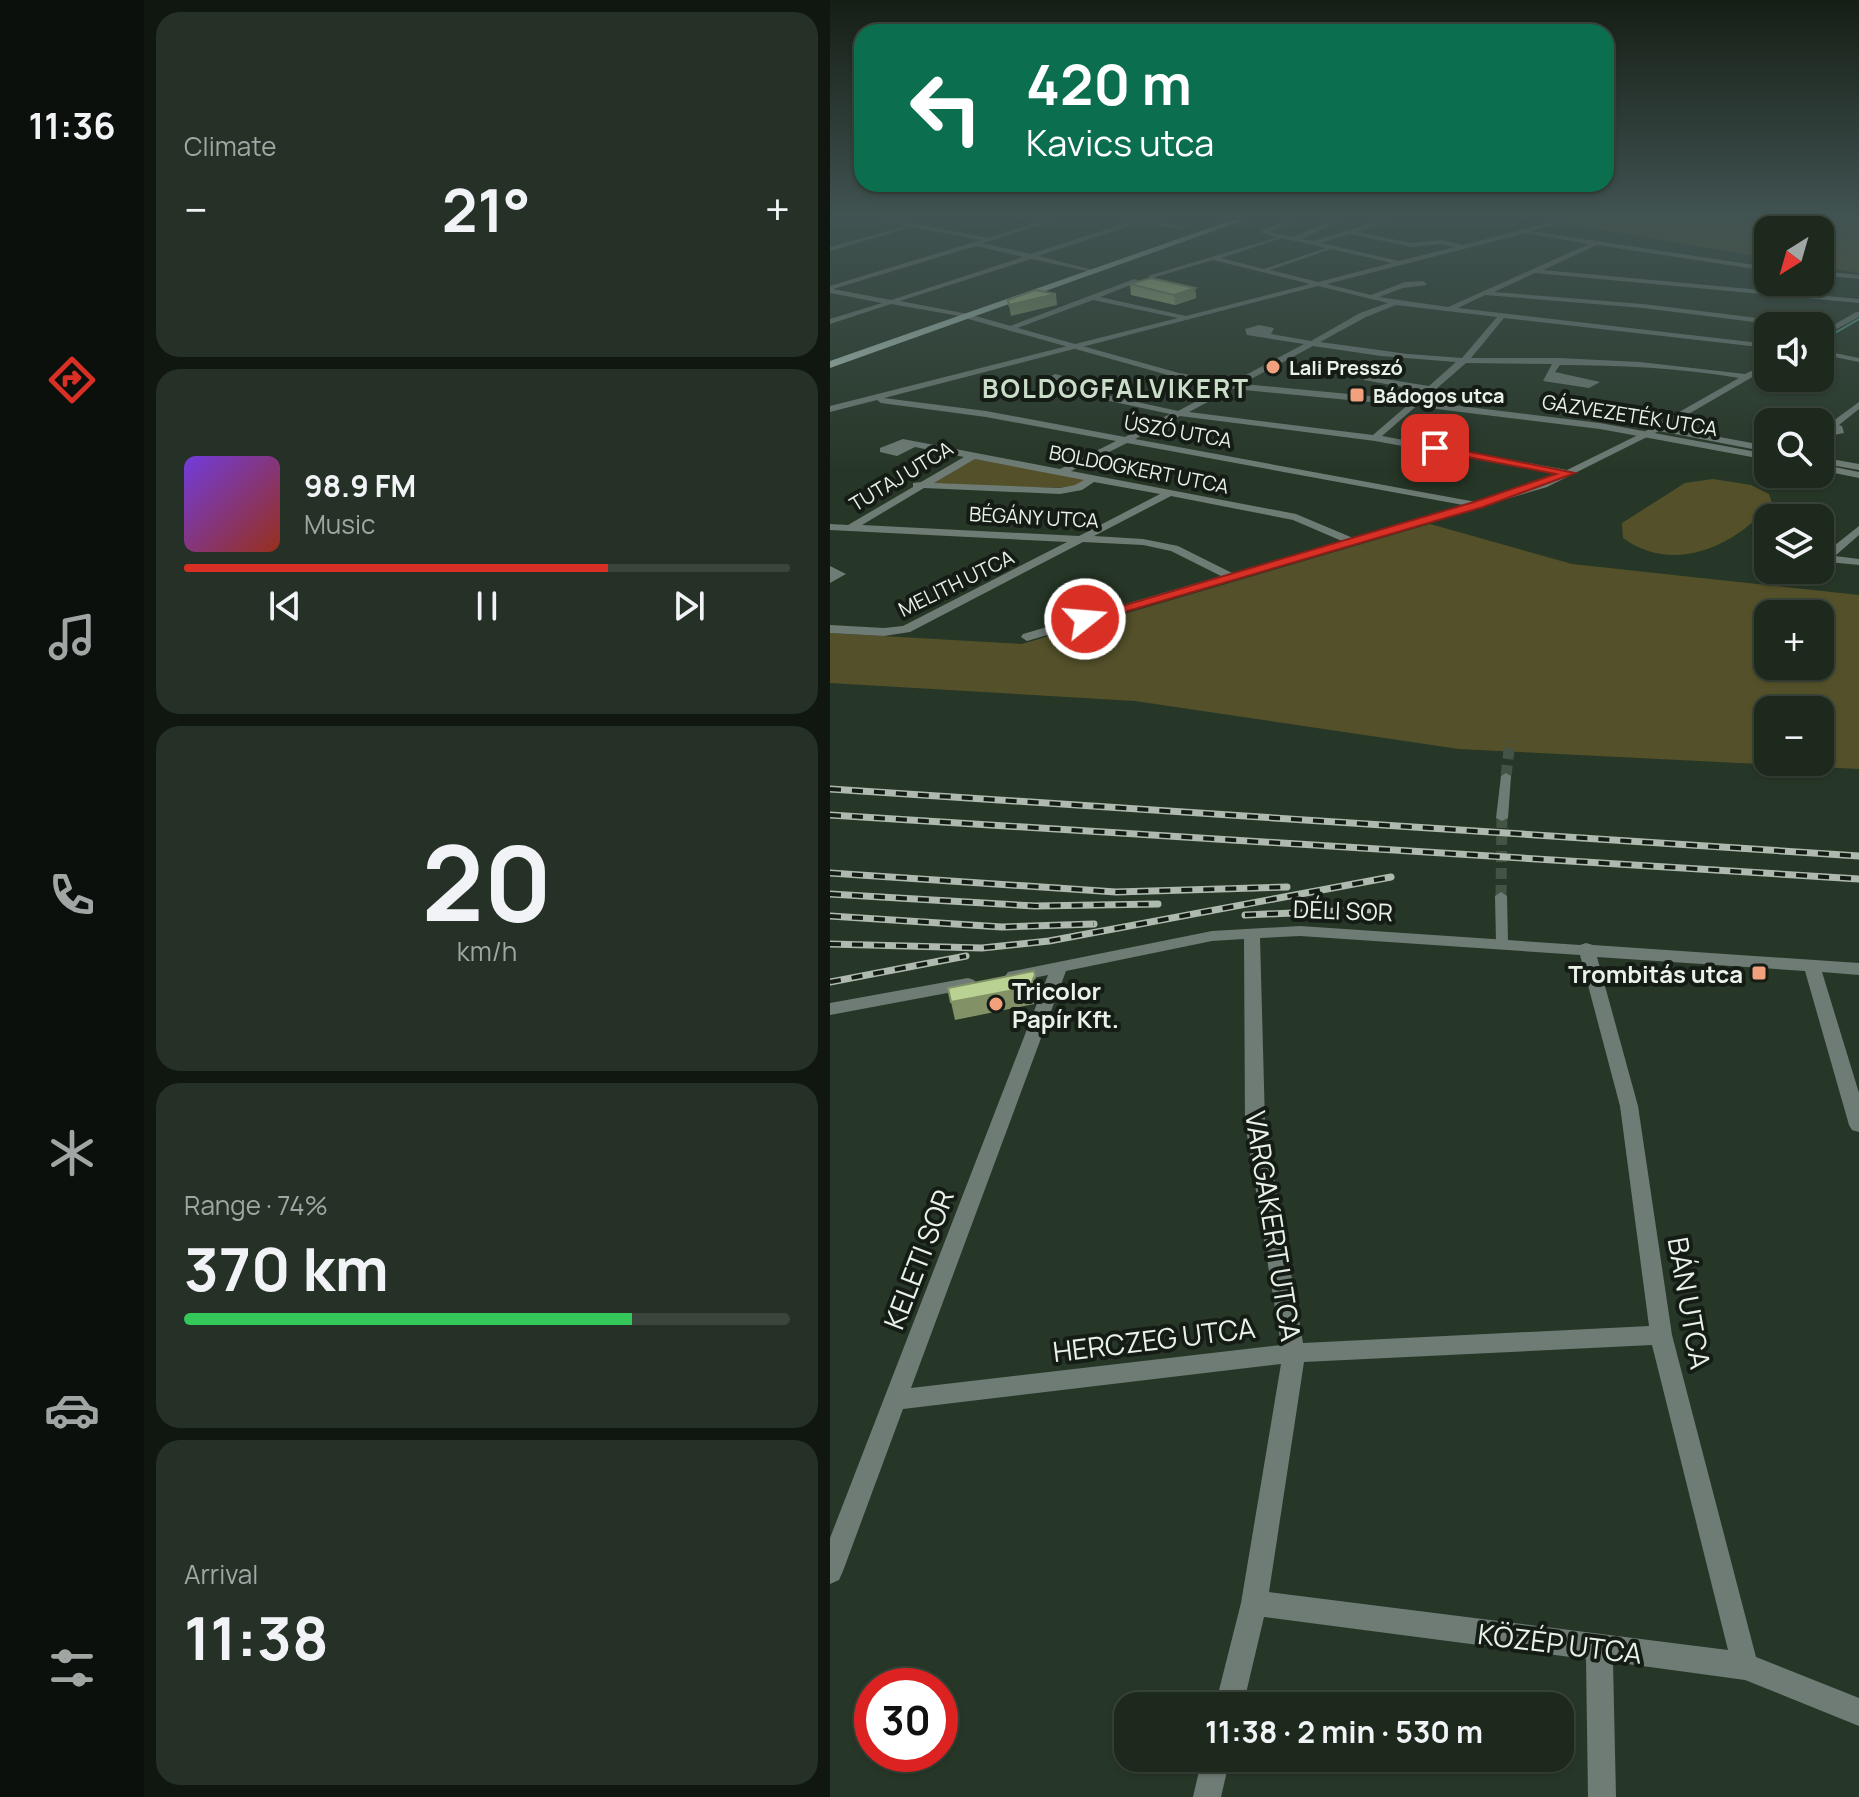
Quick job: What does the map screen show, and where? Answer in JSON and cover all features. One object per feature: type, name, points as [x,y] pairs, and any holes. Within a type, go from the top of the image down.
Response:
[{"type":"main road","points":[[830,365],[1006,303]]},
{"type":"street","name":"GÁZVEZETÉK UTCA","points":[[889,303],[968,316],[1234,386],[1652,431],[1754,454]]},
{"type":"street","points":[[830,322],[889,303]]},
{"type":"street","points":[[1009,328],[1079,303]]},
{"type":"street","points":[[1118,303],[1189,317]]},
{"type":"street","points":[[830,409],[1246,303]]},
{"type":"street","points":[[1061,472],[1234,386],[1363,315],[1396,303],[1754,344]]},
{"type":"street","points":[[1447,310],[1462,303]]},
{"type":"street","points":[[1604,303],[1754,320]]},
{"type":"street","points":[[1834,328],[1859,314]]},
{"type":"street","points":[[1375,438],[1464,361],[1501,317]]},
{"type":"street","points":[[1266,335],[1464,361],[1559,360],[1746,377]]},
{"type":"street","points":[[1834,355],[1859,360]]},
{"type":"street","points":[[1551,374],[1596,382],[1589,385],[1546,379],[1559,360]]},
{"type":"street","points":[[1374,371],[1367,378],[1429,389]]},
{"type":"street","points":[[1027,637],[1479,505],[1569,473],[1652,431],[1754,373]]},
{"type":"street","points":[[1064,388],[1176,413],[1375,438],[1569,473]]},
{"type":"street","name":"ÚSZÓ UTCA","points":[[870,399],[986,414],[1479,505]]},
{"type":"street","points":[[1834,424],[1859,405]]},
{"type":"street","points":[[1652,431],[1754,447]]},
{"type":"street","name":"BOLDOGKERT UTCA","points":[[914,444],[1309,520],[1352,541]]},
{"type":"street","name":"TUTAJ UTCA","points":[[850,528],[917,485],[972,456]]},
{"type":"street","points":[[1834,463],[1859,467]]},
{"type":"street","points":[[1834,470],[1859,475]]},
{"type":"street","points":[[917,485],[1065,491],[1093,478]]},
{"type":"street","name":"MELITH UTCA","points":[[830,629],[884,632],[906,629],[1170,493]]},
{"type":"street","name":"BÉGÁNY UTCA","points":[[830,527],[1089,537],[1174,548],[1229,576]]},
{"type":"street","points":[[1834,551],[1859,529]]},
{"type":"street","points":[[1834,561],[1859,562]]},
{"type":"street","points":[[1502,818],[1506,776]]},
{"type":"street","points":[[1501,896],[1502,943]]},
{"type":"street","name":"DÉLI SOR","points":[[830,1009],[1059,968],[1212,936],[1300,931],[1586,948],[1859,969]]},
{"type":"street","name":"VARGAKERT UTCA","points":[[1232,1692],[1254,1603],[1294,1353],[1255,1123],[1252,933]]},
{"type":"street","name":"BÁN UTCA","points":[[1586,948],[1629,1106],[1661,1335],[1745,1666]]},
{"type":"street","points":[[1812,966],[1859,1125]]},
{"type":"street","name":"KELETI SOR","points":[[830,1571],[1059,968]]},
{"type":"street","name":"HERCZEG UTCA","points":[[895,1400],[1294,1353],[1661,1335]]},
{"type":"street","name":"KÖZÉP UTCA","points":[[1254,1603],[1745,1666],[1859,1712]]},
{"type":"street","points":[[1599,1648],[1602,1797]]},
{"type":"street","points":[[1207,1797],[1213,1772]]},
{"type":"shaded area","points":[[975,459],[1078,476],[1086,481],[1072,488],[930,485]]},
{"type":"shaded area","points":[[1713,479],[1751,485],[1769,494],[1772,503],[1754,504],[1754,520],[1722,543],[1683,555],[1643,549],[1623,538],[1622,523],[1685,483]]},
{"type":"shaded area","points":[[1430,524],[1572,564],[1859,595],[1859,769],[1834,768],[1834,696],[1754,696],[1754,764],[1459,749],[1135,701],[830,683],[830,633],[1022,644]]},
{"type":"building","points":[[1034,971],[1030,987],[951,1002],[948,988]]},
{"type":"waterway","points":[[1834,333],[1859,319]]},
{"type":"tunnel","points":[[1506,776],[1510,741]]},
{"type":"tunnel","points":[[1501,896],[1502,818]]},
{"type":"railway","points":[[830,789],[1859,856]]},
{"type":"railway","points":[[830,815],[1859,879]]},
{"type":"railway","points":[[830,873],[1116,892],[1287,887]]},
{"type":"railway","points":[[830,944],[982,948],[1049,941],[1391,877]]},
{"type":"railway","points":[[830,894],[1035,906],[1158,904]]},
{"type":"railway","points":[[1245,915],[1385,909]]},
{"type":"railway","points":[[830,916],[1002,927],[1094,924]]},
{"type":"railway","points":[[830,982],[966,956]]},
{"type":"place","name":"Lali Presszó","points":[[1273,367]]},
{"type":"place","name":"Bádogos utca","points":[[1357,395]]},
{"type":"place","name":"Trombitás utca","points":[[1759,973]]},
{"type":"place","name":"Tricolor Papír Kft.","points":[[996,1004]]},
{"type":"district","name":"BOLDOGFALVIKERT","points":[[1116,388]]},
{"type":"route","points":[[1085,619],[1479,505],[1543,485],[1569,473],[1435,448]]}]
